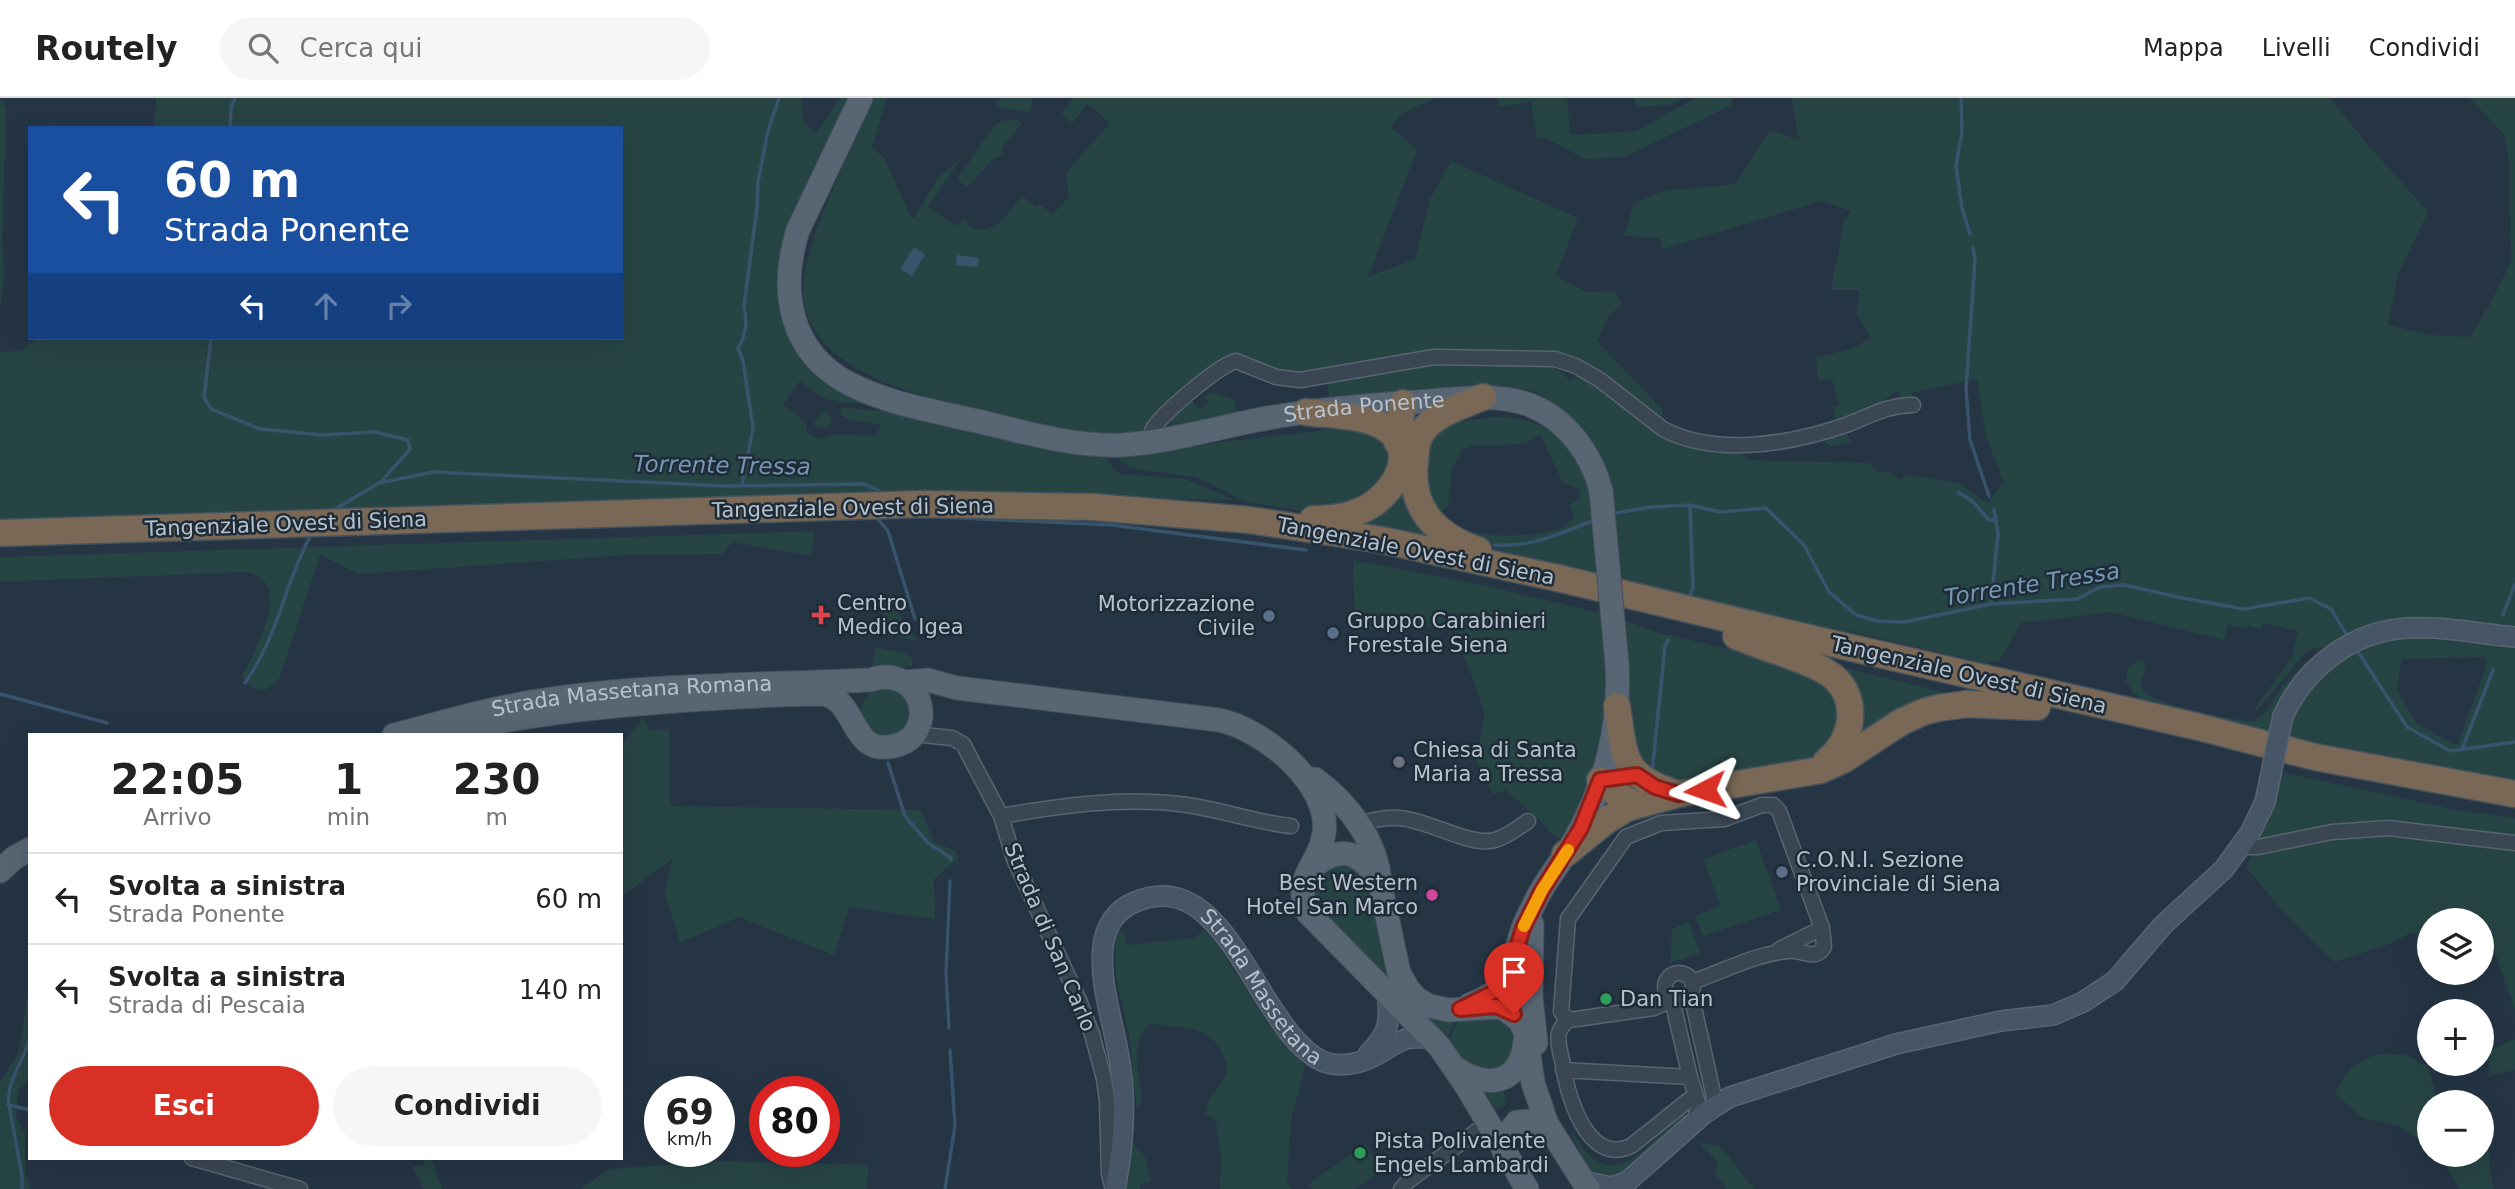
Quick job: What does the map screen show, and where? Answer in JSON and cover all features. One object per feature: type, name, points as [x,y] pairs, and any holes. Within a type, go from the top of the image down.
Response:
[{"type":"highway","points":[[1407,441],[1435,419],[1483,397]]},
{"type":"highway","points":[[1403,402],[1407,441],[1405,482],[1423,511],[1449,537],[1571,589]]},
{"type":"highway","points":[[1306,412],[1368,421],[1407,441]]},
{"type":"highway","points":[[1249,520],[1349,516],[1362,511],[1405,482]]},
{"type":"highway","name":"Tangenziale Ovest di Siena","points":[[0,533],[922,504],[1093,507],[1249,520],[1382,540],[1571,589],[1736,636],[2381,786],[2515,809]]},
{"type":"highway","name":"Tangenziale Ovest di Siena","points":[[0,548],[836,521],[1002,518],[1115,523],[1298,541],[1571,589],[1826,642],[2186,724],[2315,757],[2515,794]]},
{"type":"highway","points":[[1736,636],[1821,668],[1843,688],[1850,706],[1847,736],[1836,753],[1811,772]]},
{"type":"highway","points":[[1566,854],[1607,820],[1636,805],[1678,794],[1829,767],[1900,722],[1931,710],[1967,705],[2037,707]]},
{"type":"highway","points":[[1617,706],[1625,752],[1637,775],[1655,787],[1678,794]]},
{"type":"highway","points":[[1600,780],[1637,775]]},
{"type":"highway","points":[[1600,780],[1618,796],[1636,805]]},
{"type":"main road","name":"Strada Ponente","points":[[861,98],[798,230],[788,276],[791,307],[798,331],[817,358],[843,381],[894,401],[1070,442],[1104,445],[1152,442],[1306,412],[1403,402],[1483,397],[1505,399],[1531,406],[1559,424],[1576,439],[1588,456],[1601,491],[1617,664],[1617,706],[1612,739],[1600,780],[1581,828],[1532,910],[1503,982],[1494,992],[1460,1009]]},
{"type":"main road","name":"Strada Massetana Romana","points":[[402,733],[487,711],[560,698],[888,677],[906,682],[928,680],[957,688],[1227,722],[1262,739],[1300,771]]},
{"type":"main road","points":[[852,721],[854,697],[870,680]]},
{"type":"main road","points":[[906,682],[916,694],[921,709],[921,718],[914,734]]},
{"type":"main road","points":[[921,709],[932,700],[957,688]]},
{"type":"main road","name":"Strada Massetana Romana","points":[[447,733],[555,712],[798,694],[831,696],[843,705],[856,731],[873,745],[895,746],[914,734]]},
{"type":"main road","points":[[1300,771],[1319,782],[1355,820],[1375,858],[1402,981],[1416,998],[1429,1006],[1449,1010],[1502,1007],[1514,1014],[1526,1033],[1533,1083],[1552,1134]]},
{"type":"main road","points":[[1300,771],[1320,803],[1325,824],[1322,843],[1307,871],[1302,892],[1308,913],[1433,1038],[1454,1067],[1527,1189]]},
{"type":"main road","points":[[1325,824],[1338,816],[1355,820]]},
{"type":"main road","points":[[0,854],[28,838]]},
{"type":"main road","points":[[0,871],[28,850]]},
{"type":"main road","points":[[1307,871],[1328,856],[1347,853],[1366,863],[1380,884]]},
{"type":"main road","points":[[1454,1067],[1481,1082],[1502,1078],[1520,1063],[1524,1052],[1531,997],[1532,910]]},
{"type":"main road","points":[[1531,997],[1539,1062],[1567,1153]]},
{"type":"main road","points":[[1504,1152],[1504,1140],[1513,1124],[1522,1120],[1538,1123],[1552,1134],[1567,1153],[1585,1185]]},
{"type":"street","points":[[1152,442],[1153,428],[1164,416],[1222,366],[1236,361],[1276,377],[1300,380],[1434,357],[1555,359],[1576,366],[1600,380],[1663,429],[1699,443],[1724,446],[1763,443],[1815,434],[1893,405],[1913,405]]},
{"type":"street","points":[[1585,1185],[1611,1187],[1627,1182],[1725,1096],[1896,1044],[2001,1021],[2044,1016],[2072,1008],[2115,981],[2152,936],[2210,883],[2241,847],[2265,802],[2283,716],[2312,670],[2338,651],[2376,634],[2408,628],[2515,637]]},
{"type":"street","name":"Strada di San Carlo","points":[[914,734],[952,738],[963,744],[1001,816],[1009,846],[1092,1034],[1105,1090],[1109,1121],[1109,1174],[1114,1189]]},
{"type":"street","points":[[1001,816],[1108,803],[1162,802],[1291,825]]},
{"type":"street","points":[[1569,1020],[1561,1012],[1568,919],[1621,842],[1632,833],[1664,823],[1724,819],[1762,805],[1773,805],[1779,811],[1822,928],[1825,944],[1819,953],[1810,955],[1794,950],[1772,953]]},
{"type":"street","points":[[1355,820],[1406,818],[1465,838],[1486,841],[1501,838],[1528,821]]},
{"type":"street","points":[[2241,847],[2258,847],[2332,832],[2388,828],[2515,843]]},
{"type":"street","name":"Strada Massetana","points":[[1114,1189],[1123,1144],[1125,1106],[1102,950],[1112,919],[1131,903],[1159,895],[1178,897],[1188,902],[1213,924],[1237,953],[1289,1033],[1312,1055],[1330,1064],[1345,1065],[1373,1057],[1407,1039],[1433,1038]]},
{"type":"street","points":[[1695,1095],[1624,1149],[1614,1150],[1597,1141],[1581,1122],[1572,1104],[1563,1070],[1559,1035],[1563,1024],[1569,1020],[1654,1008],[1672,1000],[1685,1000],[1692,988],[1822,928]]},
{"type":"street","points":[[1694,1123],[1699,1111],[1672,1000],[1665,989],[1670,977],[1682,974],[1692,988],[1725,1096]]},
{"type":"street","name":"Strada Massetana","points":[[1362,1060],[1387,1031],[1387,990]]},
{"type":"street","points":[[1563,1070],[1690,1077]]},
{"type":"street","points":[[1638,1189],[1725,1096]]},
{"type":"street","points":[[1659,1167],[1725,1096]]},
{"type":"street","points":[[1401,1189],[1408,1181],[1488,1124]]},
{"type":"street","points":[[199,1160],[300,1189]]},
{"type":"green space","points":[[156,98],[801,98],[803,120],[816,134],[840,98],[852,98],[783,311],[875,404],[845,403],[823,398],[800,381],[783,404],[805,421],[807,433],[820,439],[835,434],[876,436],[881,425],[844,417],[840,414],[842,408],[913,413],[1104,454],[1114,470],[1122,474],[1185,479],[1235,500],[1113,498],[0,526],[0,352],[21,351],[36,340],[623,340],[623,126],[154,126]]},
{"type":"green space","points":[[874,98],[887,98],[872,147],[885,159],[910,216],[914,218],[938,178],[962,157],[928,207],[956,226],[965,219],[969,227],[987,229],[1005,217],[1022,196],[1036,207],[1039,204],[1053,214],[1069,197],[1065,174],[1110,123],[1087,104],[1072,123],[1062,114],[1073,98],[1435,98],[1402,114],[1390,126],[1417,150],[1368,277],[1415,259],[1430,199],[1451,161],[1578,218],[1556,276],[1586,292],[1615,291],[1622,304],[1608,317],[1597,341],[1663,410],[1661,422],[1605,378],[1529,353],[1315,374],[1278,374],[1245,359],[1146,427],[1133,434],[1119,436],[1029,428],[891,385],[867,374],[826,344],[812,325],[804,302],[804,281],[817,229]]},
{"type":"green space","points":[[1001,98],[1032,98],[1031,111],[996,107]]},
{"type":"green space","points":[[1498,98],[1567,98],[1570,133],[1580,135],[1636,131],[1696,98],[1732,98],[1731,105],[1625,157],[1585,159],[1548,139],[1537,138],[1531,102],[1498,107]]},
{"type":"green space","points":[[1635,98],[1683,98],[1670,105],[1635,107]]},
{"type":"green space","points":[[1792,98],[2330,98],[2428,212],[2398,274],[2388,325],[2432,335],[2470,337],[2511,262],[2509,159],[2504,134],[2469,98],[2515,98],[2515,629],[2412,619],[2397,619],[2372,626],[2326,648],[2314,648],[2306,652],[2253,715],[2292,657],[2298,631],[2263,623],[2261,629],[2228,624],[2224,640],[2110,612],[2021,623],[1999,661],[1984,663],[1850,631],[1825,635],[1618,583],[1605,471],[1598,452],[1574,422],[1530,390],[1466,387],[1329,398],[1327,381],[1426,362],[1544,364],[1561,371],[1570,381],[1580,374],[1659,431],[1737,450],[1749,460],[1869,463],[1876,471],[1892,473],[1899,480],[1905,475],[1959,483],[1987,503],[2004,482],[1986,437],[1977,379],[1911,393],[1913,399],[1901,401],[1898,390],[1869,412],[1837,424],[1833,407],[1839,405],[1832,379],[1818,381],[1816,358],[1853,348],[1871,338],[1857,315],[1859,290],[1831,290],[1844,221],[1851,211],[1821,201],[1663,249],[1660,238],[1624,236],[1634,203],[1663,191],[1735,184],[1770,130],[1799,140]]},
{"type":"green space","points":[[0,99],[6,108],[2,246],[4,273],[0,312]]},
{"type":"green space","points":[[1017,120],[1021,124],[1003,147],[1001,156],[993,159],[967,187],[959,181],[958,178],[993,127],[1001,121]]},
{"type":"green space","points":[[1211,392],[1235,400],[1236,413],[1170,428],[1171,417],[1197,395],[1192,401],[1200,409],[1208,402],[1204,398]]},
{"type":"green space","points":[[826,411],[832,421],[826,429],[815,427],[814,423],[821,413]]},
{"type":"green space","points":[[1492,417],[1526,420],[1552,431],[1570,447],[1582,467],[1594,519],[1598,578],[1567,567],[1482,546],[1424,503],[1427,441],[1451,423]],"holes":[[[1540,434],[1563,483],[1580,489],[1579,499],[1569,505],[1575,517],[1564,526],[1544,533],[1476,533],[1449,521],[1441,512],[1448,505],[1452,469],[1462,449],[1472,446],[1525,444]]]},
{"type":"green space","points":[[1362,426],[1395,447],[1378,496],[1312,513],[1244,501],[1196,477],[1129,467],[1118,459],[1117,454]]},
{"type":"green space","points":[[1846,431],[1851,443],[1830,446],[1821,438]]},
{"type":"green space","points":[[1400,485],[1443,540],[1339,523]]},
{"type":"green space","points":[[815,531],[811,556],[732,542],[723,554],[627,555],[358,574],[320,555],[280,676],[277,683],[264,690],[251,687],[242,677],[268,617],[268,588],[260,578],[244,572],[0,582],[0,557]]},
{"type":"green space","points":[[1353,560],[1482,585],[1600,613],[1606,670],[1603,720],[1594,762],[1563,841],[1552,834],[1506,790],[1493,794],[1475,759],[1485,716],[1451,624],[1355,632]]},
{"type":"green space","points":[[886,597],[918,641],[879,633]]},
{"type":"green space","points":[[1625,621],[1656,632],[1817,670],[1846,716],[1819,760],[1683,785],[1644,776],[1628,709]]},
{"type":"green space","points":[[2396,638],[2416,638],[2515,647],[2515,782],[2286,742],[2292,722],[2312,687],[2340,661],[2376,643]],"holes":[[[2486,657],[2486,667],[2458,743],[2454,744],[2417,724],[2397,690],[2402,659]]]},
{"type":"green space","points":[[876,647],[909,655],[912,667],[872,668]]},
{"type":"green space","points":[[2310,658],[2315,658],[2286,694],[2267,738],[2146,702],[2133,693],[2126,681],[2129,666],[2142,659],[2146,667],[2140,686],[2147,694],[2174,706],[2253,722],[2267,711],[2282,687]]},
{"type":"green space","points":[[1836,666],[1955,695],[1857,744]]},
{"type":"green space","points":[[886,687],[904,694],[911,712],[904,730],[886,737],[868,730],[861,712],[868,694]]},
{"type":"green space","points":[[643,717],[649,730],[669,729],[670,806],[921,810],[934,842],[956,851],[958,859],[934,879],[935,919],[849,907],[834,955],[739,917],[680,943],[665,893],[672,859],[623,896],[625,741]]},
{"type":"green space","points":[[2280,772],[2462,811],[2515,818],[2515,1010],[2494,949],[2494,908],[2417,908],[2417,937],[2412,932],[2389,944],[2335,962],[2286,915],[2247,868]]},
{"type":"green space","points":[[1756,840],[1781,910],[1703,936],[1695,916],[1720,906],[1704,859]]},
{"type":"green space","points":[[1332,864],[1350,864],[1367,880],[1379,940],[1392,984],[1316,903],[1314,891],[1317,880]]},
{"type":"green space","points":[[1689,922],[1700,953],[1670,963],[1672,929]]},
{"type":"green space","points":[[1118,929],[1124,933],[1127,945],[1194,938],[1205,930],[1218,945],[1268,1024],[1305,1066],[1291,1120],[1287,1182],[1292,1189],[1220,1189],[1221,1159],[1216,1120],[1206,1114],[1210,1098],[1223,1081],[1227,1067],[1216,1043],[1209,1036],[1192,1029],[1150,1023],[1143,1032],[1137,1050],[1142,1101],[1136,1107],[1130,1040],[1115,968]]},
{"type":"green space","points":[[28,990],[28,1081],[18,1090],[16,1116],[25,1135],[25,1173],[31,1189],[0,1189],[0,1083],[19,1051]]},
{"type":"green space","points":[[1421,1015],[1455,1020],[1447,1038]]},
{"type":"green space","points":[[1496,1016],[1512,1031],[1514,1043],[1510,1056],[1496,1069],[1467,1065],[1449,1040],[1458,1021]]},
{"type":"green space","points":[[2515,1039],[2515,1070],[2494,1075],[2494,1049]]},
{"type":"green space","points":[[2377,1054],[2406,1055],[2417,1060],[2417,1076],[2431,1076],[2435,1090],[2417,1090],[2417,1139],[2398,1126],[2363,1118],[2335,1094],[2343,1079],[2361,1061]]},
{"type":"green space","points":[[1504,1090],[1506,1105],[1495,1109],[1486,1093]]},
{"type":"green space","points":[[1683,1110],[1688,1117],[1618,1179],[1590,1171],[1572,1136],[1576,1124],[1579,1126],[1575,1128],[1574,1136],[1590,1156],[1607,1165],[1618,1164],[1639,1154],[1673,1121],[1672,1118]]},
{"type":"green space","points":[[1132,1142],[1145,1157],[1151,1181],[1139,1185],[1140,1189],[1124,1189]]},
{"type":"green space","points":[[1698,1142],[1720,1146],[1754,1189],[1727,1189],[1715,1173],[1718,1162]]},
{"type":"green space","name":"Pista Polivalente Engels Lambardi","points":[[1365,1144],[1383,1169],[1355,1189],[1313,1189],[1309,1184]]},
{"type":"green space","points":[[424,1160],[432,1160],[442,1189],[424,1189],[412,1167],[425,1165]]},
{"type":"green space","points":[[735,1161],[749,1162],[749,1167],[869,1165],[866,1189],[581,1189],[609,1169],[735,1167]]},
{"type":"green space","points":[[2446,1167],[2490,1167],[2493,1189],[2459,1189]]},
{"type":"water","points":[[914,247],[925,254],[912,276],[900,269]]},
{"type":"water","points":[[957,255],[979,258],[978,267],[956,265]]},
{"type":"waterway","points":[[230,126],[231,107],[235,98]]},
{"type":"waterway","points":[[742,485],[753,428],[743,361],[738,348],[745,328],[744,306],[758,182],[768,131],[779,98]]},
{"type":"waterway","points":[[1961,98],[1962,131],[1956,166],[1962,208],[1970,234]]},
{"type":"waterway","points":[[1973,248],[1975,260],[1966,388],[1970,440],[1989,496]]},
{"type":"waterway","points":[[211,340],[204,397],[211,409],[260,429],[322,435],[375,432],[408,440],[410,449],[380,483]]},
{"type":"waterway","name":"Torrente Tressa","points":[[332,511],[379,483],[433,472],[724,486],[864,484],[884,493]]},
{"type":"waterway","points":[[1958,492],[1973,502],[1989,520],[1997,521]]},
{"type":"waterway","points":[[1690,505],[1693,588],[1690,597]]},
{"type":"waterway","name":"Torrente Tressa","points":[[1610,514],[1651,507],[1690,505],[1720,512],[1766,508],[1804,545],[1829,592],[1856,615],[1878,621],[1905,622],[1991,604],[2077,599],[2100,587],[2124,585],[2244,609],[2309,598],[2331,609],[2348,637]]},
{"type":"waterway","points":[[1991,604],[1998,534],[1994,509]]},
{"type":"waterway","points":[[876,517],[888,531],[915,619]]},
{"type":"waterway","name":"Torrente Tressa","points":[[940,517],[1112,525],[1306,550]]},
{"type":"waterway","name":"Torrente Tressa","points":[[1495,545],[1535,542],[1597,519]]},
{"type":"waterway","name":"Torrente Tressa","points":[[245,683],[266,647],[311,535]]},
{"type":"waterway","points":[[2503,615],[2515,584]]},
{"type":"waterway","points":[[1652,773],[1665,646],[1668,640]]},
{"type":"waterway","name":"Torrente Tressa","points":[[2356,649],[2407,727],[2450,751],[2515,742]]},
{"type":"waterway","points":[[2462,749],[2493,670]]},
{"type":"waterway","name":"Torrente Tressa","points":[[0,694],[107,723]]},
{"type":"waterway","points":[[888,763],[905,816],[928,843],[951,860]]},
{"type":"waterway","points":[[949,1028],[946,973],[950,881]]},
{"type":"waterway","points":[[22,1189],[8,1099],[11,1083],[28,1043]]},
{"type":"waterway","points":[[945,1189],[955,1126],[950,1050]]},
{"type":"waterway","points":[[8,1105],[28,1110]]},
{"type":"slow traffic","points":[[1524,926],[1542,890],[1568,850]]},
{"type":"place","name":"Centro Medico Igea","points":[[821,615]]},
{"type":"place","name":"Motorizzazione Civile","points":[[1269,616]]},
{"type":"place","name":"Gruppo Carabinieri Forestale Siena","points":[[1333,633]]},
{"type":"place","name":"Chiesa di Santa Maria a Tressa","points":[[1399,762]]},
{"type":"place","name":"C.O.N.I. Sezione Provinciale di Siena","points":[[1782,872]]},
{"type":"place","name":"Best Western Hotel San Marco","points":[[1432,895]]},
{"type":"place","name":"Dan Tian","points":[[1606,999]]},
{"type":"place","name":"Pista Polivalente Engels Lambardi","points":[[1360,1153]]},
{"type":"route","points":[[1514,1014],[1496,1006],[1460,1009],[1494,992],[1503,982],[1512,964],[1523,928],[1542,890],[1581,828],[1600,780],[1637,775],[1655,787],[1678,794],[1705,790]]}]
